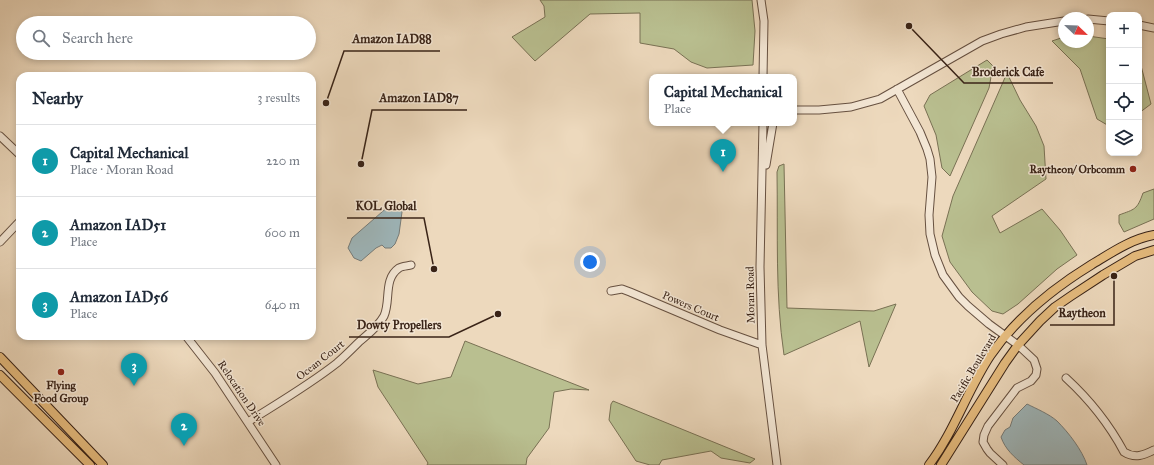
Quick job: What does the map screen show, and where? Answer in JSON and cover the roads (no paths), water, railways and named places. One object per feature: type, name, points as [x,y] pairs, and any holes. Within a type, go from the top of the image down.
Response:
[{"type":"main road","name":"Pacific Boulevard","points":[[929,465],[944,442],[990,357],[1005,336],[1037,303],[1065,281],[1117,250],[1154,234]]},
{"type":"main road","points":[[941,465],[1005,363],[1018,345],[1040,321],[1055,307],[1071,296],[1135,256],[1154,250]]},
{"type":"main road","points":[[0,357],[103,465]]},
{"type":"main road","points":[[0,375],[90,465]]},
{"type":"street","points":[[761,0],[764,21],[763,74]]},
{"type":"street","points":[[1094,20],[1106,21]]},
{"type":"street","points":[[797,110],[819,110],[851,107],[880,99],[982,41],[1000,34],[1031,26],[1058,22]]},
{"type":"street","points":[[1142,26],[1154,28]]},
{"type":"street","points":[[897,89],[920,132],[930,159],[932,177],[929,215],[930,234],[935,255],[941,269],[950,286],[959,297],[977,315],[1018,345],[1034,360],[1037,369],[1036,375],[1031,381],[1017,388],[988,426],[984,435],[984,442],[987,449],[1003,465]]},
{"type":"street","name":"Moran Road","points":[[763,126],[760,267],[762,345],[777,465]]},
{"type":"street","points":[[761,192],[772,126]]},
{"type":"street","points":[[0,136],[16,151]]},
{"type":"street","points":[[0,242],[16,226]]},
{"type":"street","name":"Ocean Court","points":[[248,422],[338,362],[377,326],[384,315],[392,277],[400,267],[411,266]]},
{"type":"street","name":"Powers Court","points":[[612,292],[622,289],[720,330],[762,345]]},
{"type":"street","name":"Relocation Drive","points":[[189,340],[215,373],[276,465]]},
{"type":"street","points":[[1066,378],[1088,399],[1096,409],[1124,452],[1128,455],[1140,456],[1154,450]]},
{"type":"water","points":[[399,203],[402,212],[399,234],[395,244],[391,248],[385,248],[382,245],[376,248],[361,261],[354,258],[348,248],[352,238],[390,205]]},
{"type":"water","points":[[1027,404],[1057,421],[1075,442],[1087,465],[1024,465],[1013,456],[1007,449],[1001,437],[1005,430],[1010,427],[1013,418]]},
{"type":"place","name":"Broderick Cafe","points":[[909,26]]},
{"type":"place","name":"Amazon IAD88","points":[[326,103]]},
{"type":"place","name":"Amazon IAD87","points":[[361,164]]},
{"type":"place","name":"Raytheon/ Orbcomm","points":[[1133,169]]},
{"type":"place","name":"Capital Mechanical","points":[[723,172]]},
{"type":"place","name":"KOL Global","points":[[434,269]]},
{"type":"place","name":"Raytheon","points":[[1114,276]]},
{"type":"place","name":"Dowty Propellers","points":[[498,314]]},
{"type":"place","name":"Flying Food Group","points":[[61,372]]},
{"type":"place","name":"Amazon IAD56","points":[[134,386]]},
{"type":"place","name":"Amazon IAD51","points":[[184,446]]}]
